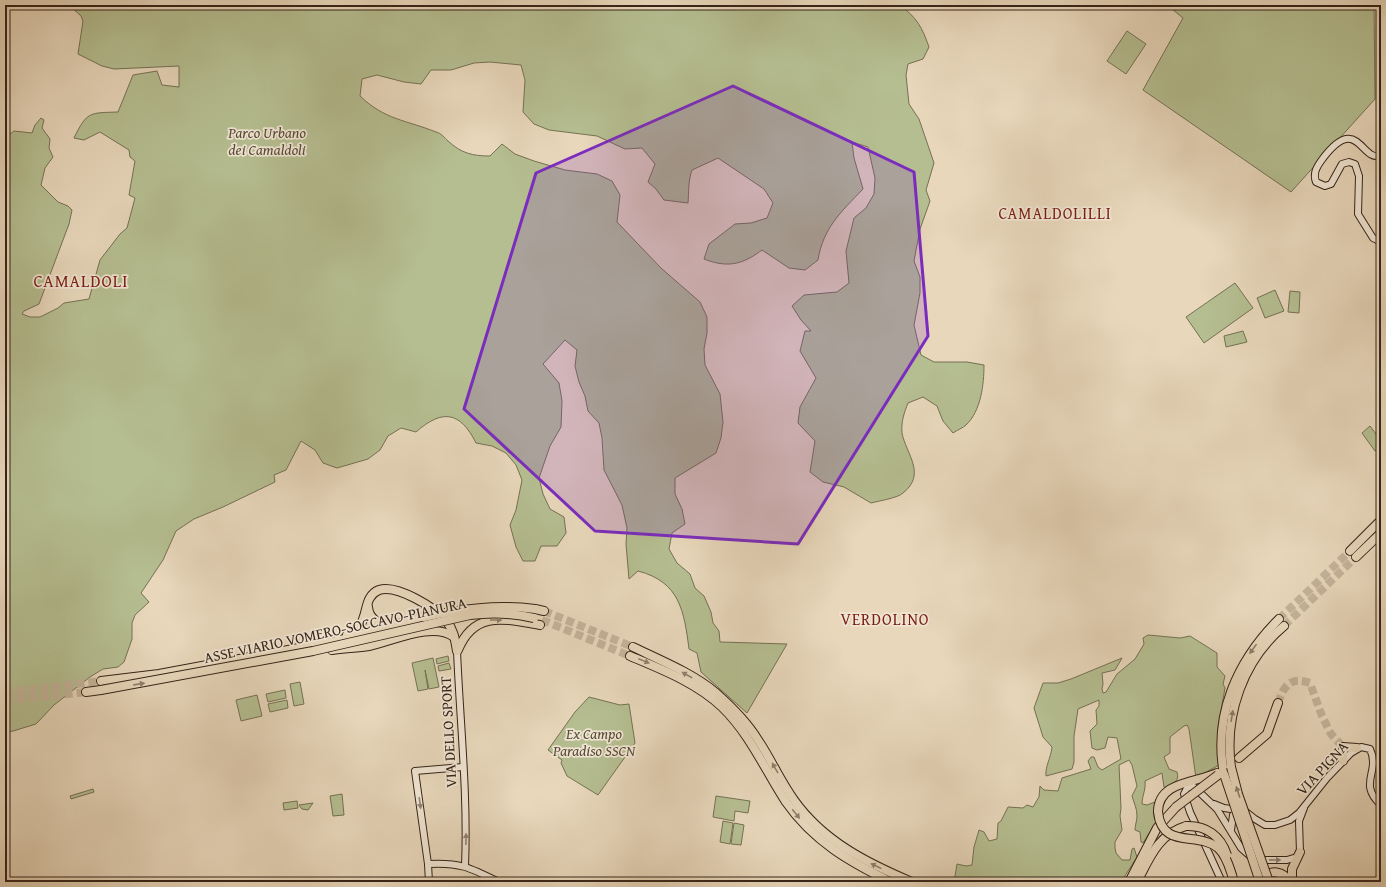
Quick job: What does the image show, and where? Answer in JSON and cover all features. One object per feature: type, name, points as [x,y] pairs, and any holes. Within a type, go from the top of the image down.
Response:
[{"type":"highway","points":[[1350,550],[1381,520]]},
{"type":"highway","points":[[1356,557],[1381,533]]},
{"type":"highway","points":[[315,648],[351,634],[360,628],[364,622],[368,603],[373,594],[377,591],[390,589],[424,603],[442,616],[452,630],[455,637],[457,651]]},
{"type":"highway","points":[[368,603],[369,613],[374,620],[387,625],[403,623]]},
{"type":"highway","name":"ASSE VIARIO VOMERO-SOCCAVO-PIANURA","points":[[101,681],[159,674],[315,648],[403,623],[479,607],[498,606],[544,611]]},
{"type":"highway","name":"ASSE VIARIO VOMERO-SOCCAVO-PIANURA","points":[[86,692],[315,648],[470,615],[491,612],[515,614],[537,621],[484,621],[470,629],[464,636],[457,651]]},
{"type":"highway","points":[[1259,882],[1220,774],[1221,734],[1229,694],[1248,655],[1261,638],[1282,627],[1254,661],[1238,692],[1233,708],[1230,730],[1231,767],[1238,794],[1269,882]]},
{"type":"highway","points":[[315,648],[368,646],[435,630],[444,631],[455,637]]},
{"type":"highway","points":[[633,647],[702,691],[722,706],[734,720],[786,802],[822,843],[891,882]]},
{"type":"highway","points":[[630,656],[658,663],[702,683],[715,692],[758,738],[794,800],[825,834],[847,850],[875,866],[912,882]]},
{"type":"highway","points":[[1238,692],[1247,684]]},
{"type":"highway","points":[[1239,758],[1261,741],[1269,730],[1278,703]]},
{"type":"highway","points":[[1343,761],[1343,747],[1357,748]]},
{"type":"highway","points":[[1220,774],[1178,785],[1168,790],[1160,799],[1158,812],[1162,826],[1170,835],[1206,842],[1218,848],[1224,855],[1233,879]]},
{"type":"highway","points":[[1125,882],[1135,879],[1162,821],[1176,807],[1220,774]]},
{"type":"highway","points":[[1146,856],[1166,835],[1176,829],[1186,826],[1202,827],[1216,836],[1226,851],[1233,879]]},
{"type":"highway","points":[[1259,882],[1264,876],[1271,872],[1277,872],[1289,880],[1292,868],[1300,852]]},
{"type":"main road","points":[[1381,155],[1370,155],[1358,141],[1349,138],[1338,143],[1329,152],[1317,167],[1315,176],[1316,182],[1325,186],[1330,184],[1342,164],[1349,162],[1355,164],[1359,176],[1358,214],[1373,238],[1381,242]]},
{"type":"main road","name":"VIA DELLO SPORT","points":[[457,651],[465,813],[465,866]]},
{"type":"main road","name":"VIA PIGNA","points":[[1282,823],[1296,816],[1304,808],[1326,778],[1357,748],[1366,747],[1370,749],[1374,760],[1369,790],[1373,798],[1381,805]]},
{"type":"main road","points":[[429,882],[428,864],[415,771],[463,767]]},
{"type":"main road","name":"VIA PIGNA","points":[[1222,882],[1190,812],[1184,791],[1189,787],[1194,787],[1210,801],[1220,807],[1242,810],[1265,825],[1282,823],[1291,824],[1297,828],[1299,833]]},
{"type":"main road","name":"VIA PIGNA","points":[[1210,801],[1234,835],[1243,851],[1259,860],[1290,860],[1297,857],[1300,852],[1299,818],[1304,808]]},
{"type":"main road","name":"VIA PIGNA","points":[[1234,835],[1231,826],[1232,818],[1234,813],[1242,810]]},
{"type":"main road","points":[[428,864],[453,863],[465,866],[499,882]]},
{"type":"highlighted area","points":[[733,86],[914,172],[928,336],[798,544],[595,531],[464,409],[536,173]]},
{"type":"green space","name":"Parco Urbano dei Camaldoli","points":[[69,5],[900,5],[911,14],[918,23],[929,47],[923,59],[908,64],[906,75],[909,104],[919,119],[934,163],[926,190],[930,201],[920,229],[914,261],[920,277],[920,293],[914,325],[921,355],[934,362],[967,362],[984,365],[981,397],[975,412],[966,425],[953,433],[943,421],[937,406],[923,397],[908,403],[903,418],[902,433],[913,464],[914,479],[910,486],[900,495],[871,503],[844,487],[823,482],[810,472],[815,441],[798,423],[800,407],[816,378],[800,351],[805,331],[811,331],[801,320],[792,306],[804,295],[837,292],[849,283],[846,251],[854,218],[866,208],[874,194],[875,178],[868,147],[852,142],[854,158],[863,189],[834,221],[824,239],[818,260],[805,270],[789,268],[762,250],[741,262],[734,264],[720,264],[704,259],[709,244],[735,224],[751,223],[767,218],[773,203],[764,189],[718,158],[692,170],[689,182],[688,203],[664,200],[656,189],[648,182],[655,164],[642,148],[625,149],[597,136],[549,130],[534,124],[523,112],[525,80],[521,65],[490,62],[474,63],[451,70],[431,70],[421,84],[404,82],[377,75],[362,79],[360,96],[369,104],[387,115],[440,133],[462,151],[490,156],[502,144],[515,154],[534,161],[565,170],[597,174],[612,181],[620,195],[617,222],[661,268],[700,302],[707,317],[707,333],[704,349],[705,365],[720,394],[723,422],[721,438],[716,453],[675,478],[675,494],[682,509],[685,524],[672,533],[669,549],[677,563],[690,574],[695,588],[704,596],[711,612],[713,623],[719,631],[720,642],[787,644],[747,713],[701,672],[697,653],[689,649],[682,611],[671,590],[663,582],[638,571],[629,579],[626,544],[627,528],[622,505],[604,470],[602,438],[599,423],[588,411],[585,396],[579,382],[575,366],[577,350],[565,340],[543,364],[559,383],[562,401],[561,427],[550,446],[539,478],[543,494],[550,509],[564,517],[566,533],[557,546],[541,546],[535,561],[523,561],[516,547],[510,525],[516,510],[522,480],[516,465],[506,453],[492,446],[476,443],[470,432],[457,419],[442,417],[425,425],[416,432],[401,428],[388,436],[380,450],[368,459],[337,468],[323,463],[315,450],[301,441],[286,470],[274,475],[275,482],[194,519],[176,531],[163,560],[141,593],[149,602],[135,615],[132,623],[132,639],[124,662],[118,667],[103,669],[90,677],[54,705],[36,724],[5,732],[5,138],[14,131],[32,133],[35,125],[41,118],[44,120],[42,128],[50,139],[49,148],[53,157],[45,168],[41,185],[58,202],[68,206],[72,210],[69,224],[39,304],[24,311],[22,314],[30,317],[40,317],[58,308],[64,303],[89,299],[100,260],[120,234],[127,228],[135,198],[129,195],[135,161],[130,157],[129,150],[100,132],[84,140],[74,138],[78,129],[90,115],[118,112],[133,75],[157,71],[162,85],[179,87],[179,66],[114,69],[102,66],[78,54],[83,21],[81,16]]},
{"type":"green space","points":[[1167,5],[1374,5],[1375,99],[1291,192],[1143,90],[1183,18]]},
{"type":"green space","points":[[1127,31],[1146,44],[1126,74],[1107,61]]},
{"type":"green space","points":[[1235,283],[1253,308],[1204,343],[1186,317]]},
{"type":"green space","points":[[1275,290],[1284,311],[1265,318],[1257,298]]},
{"type":"green space","points":[[1290,291],[1300,292],[1299,313],[1288,312]]},
{"type":"green space","points":[[1243,331],[1247,342],[1226,347],[1224,336]]},
{"type":"green space","points":[[1370,426],[1381,441],[1381,446],[1375,451],[1362,433]]},
{"type":"green space","points":[[1148,635],[1180,638],[1190,636],[1217,653],[1217,667],[1225,676],[1223,684],[1225,688],[1218,728],[1219,765],[1196,778],[1189,729],[1187,725],[1170,737],[1170,753],[1164,757],[1169,769],[1177,772],[1178,778],[1167,788],[1164,787],[1162,773],[1145,781],[1142,804],[1147,805],[1155,802],[1156,822],[1143,843],[1141,842],[1140,832],[1135,830],[1137,813],[1132,796],[1137,786],[1132,765],[1129,760],[1119,765],[1120,816],[1122,830],[1115,842],[1115,848],[1116,853],[1122,860],[1130,860],[1132,849],[1134,848],[1137,857],[1121,882],[954,882],[957,864],[966,866],[972,865],[974,847],[979,830],[984,832],[989,841],[997,839],[998,823],[1001,821],[1008,807],[1023,808],[1027,805],[1033,807],[1039,797],[1040,786],[1044,790],[1058,791],[1062,778],[1091,769],[1088,761],[1091,757],[1094,757],[1098,767],[1102,770],[1121,759],[1117,738],[1108,737],[1105,748],[1097,750],[1092,748],[1090,731],[1097,724],[1096,710],[1099,706],[1099,700],[1078,709],[1074,736],[1074,762],[1072,769],[1046,776],[1046,769],[1052,747],[1043,737],[1034,708],[1043,683],[1058,683],[1071,679],[1122,658],[1115,670],[1102,673],[1102,689],[1103,693],[1106,692],[1117,674],[1135,659],[1144,644],[1143,638]]},
{"type":"green space","points":[[448,656],[449,661],[437,664],[436,659]]},
{"type":"green space","points":[[433,658],[439,687],[429,689],[425,670],[428,689],[418,691],[412,663]]},
{"type":"green space","points":[[449,663],[451,669],[439,671],[438,666]]},
{"type":"green space","points":[[300,682],[304,704],[294,706],[290,684]]},
{"type":"green space","points":[[285,690],[286,698],[268,702],[266,694]]},
{"type":"green space","points":[[257,695],[262,716],[241,721],[236,700]]},
{"type":"green space","name":"Ex Campo Paradiso SSCN","points":[[589,697],[620,705],[629,704],[635,743],[598,795],[567,776],[561,763],[562,760],[548,750],[575,712]]},
{"type":"green space","points":[[287,700],[288,708],[270,712],[268,704]]},
{"type":"green space","points":[[93,789],[94,792],[71,799],[70,796]]},
{"type":"green space","points":[[342,794],[344,815],[333,816],[330,796]]},
{"type":"green space","points":[[716,796],[750,801],[748,813],[735,811],[734,821],[713,817]]},
{"type":"green space","points":[[297,801],[298,808],[284,810],[283,803]]},
{"type":"green space","points":[[313,803],[308,810],[302,809],[299,805]]},
{"type":"green space","points":[[723,821],[733,823],[730,844],[720,842]]},
{"type":"green space","points":[[734,823],[744,825],[741,845],[731,844]]},
{"type":"tunnel","points":[[1279,619],[1350,551]]},
{"type":"tunnel","points":[[1284,626],[1356,557]]},
{"type":"tunnel","points":[[544,611],[633,647]]},
{"type":"tunnel","points":[[542,620],[630,656]]},
{"type":"tunnel","points":[[5,693],[101,681]]},
{"type":"tunnel","points":[[1278,703],[1285,687],[1289,684],[1297,681],[1310,683],[1322,716],[1331,734],[1343,747]]},
{"type":"tunnel","points":[[5,701],[86,692]]},
{"type":"district","name":"CAMALDOLILLI","points":[[1055,213]]},
{"type":"district","name":"CAMALDOLI","points":[[81,280]]},
{"type":"district","name":"VERDOLINO","points":[[885,619]]}]
